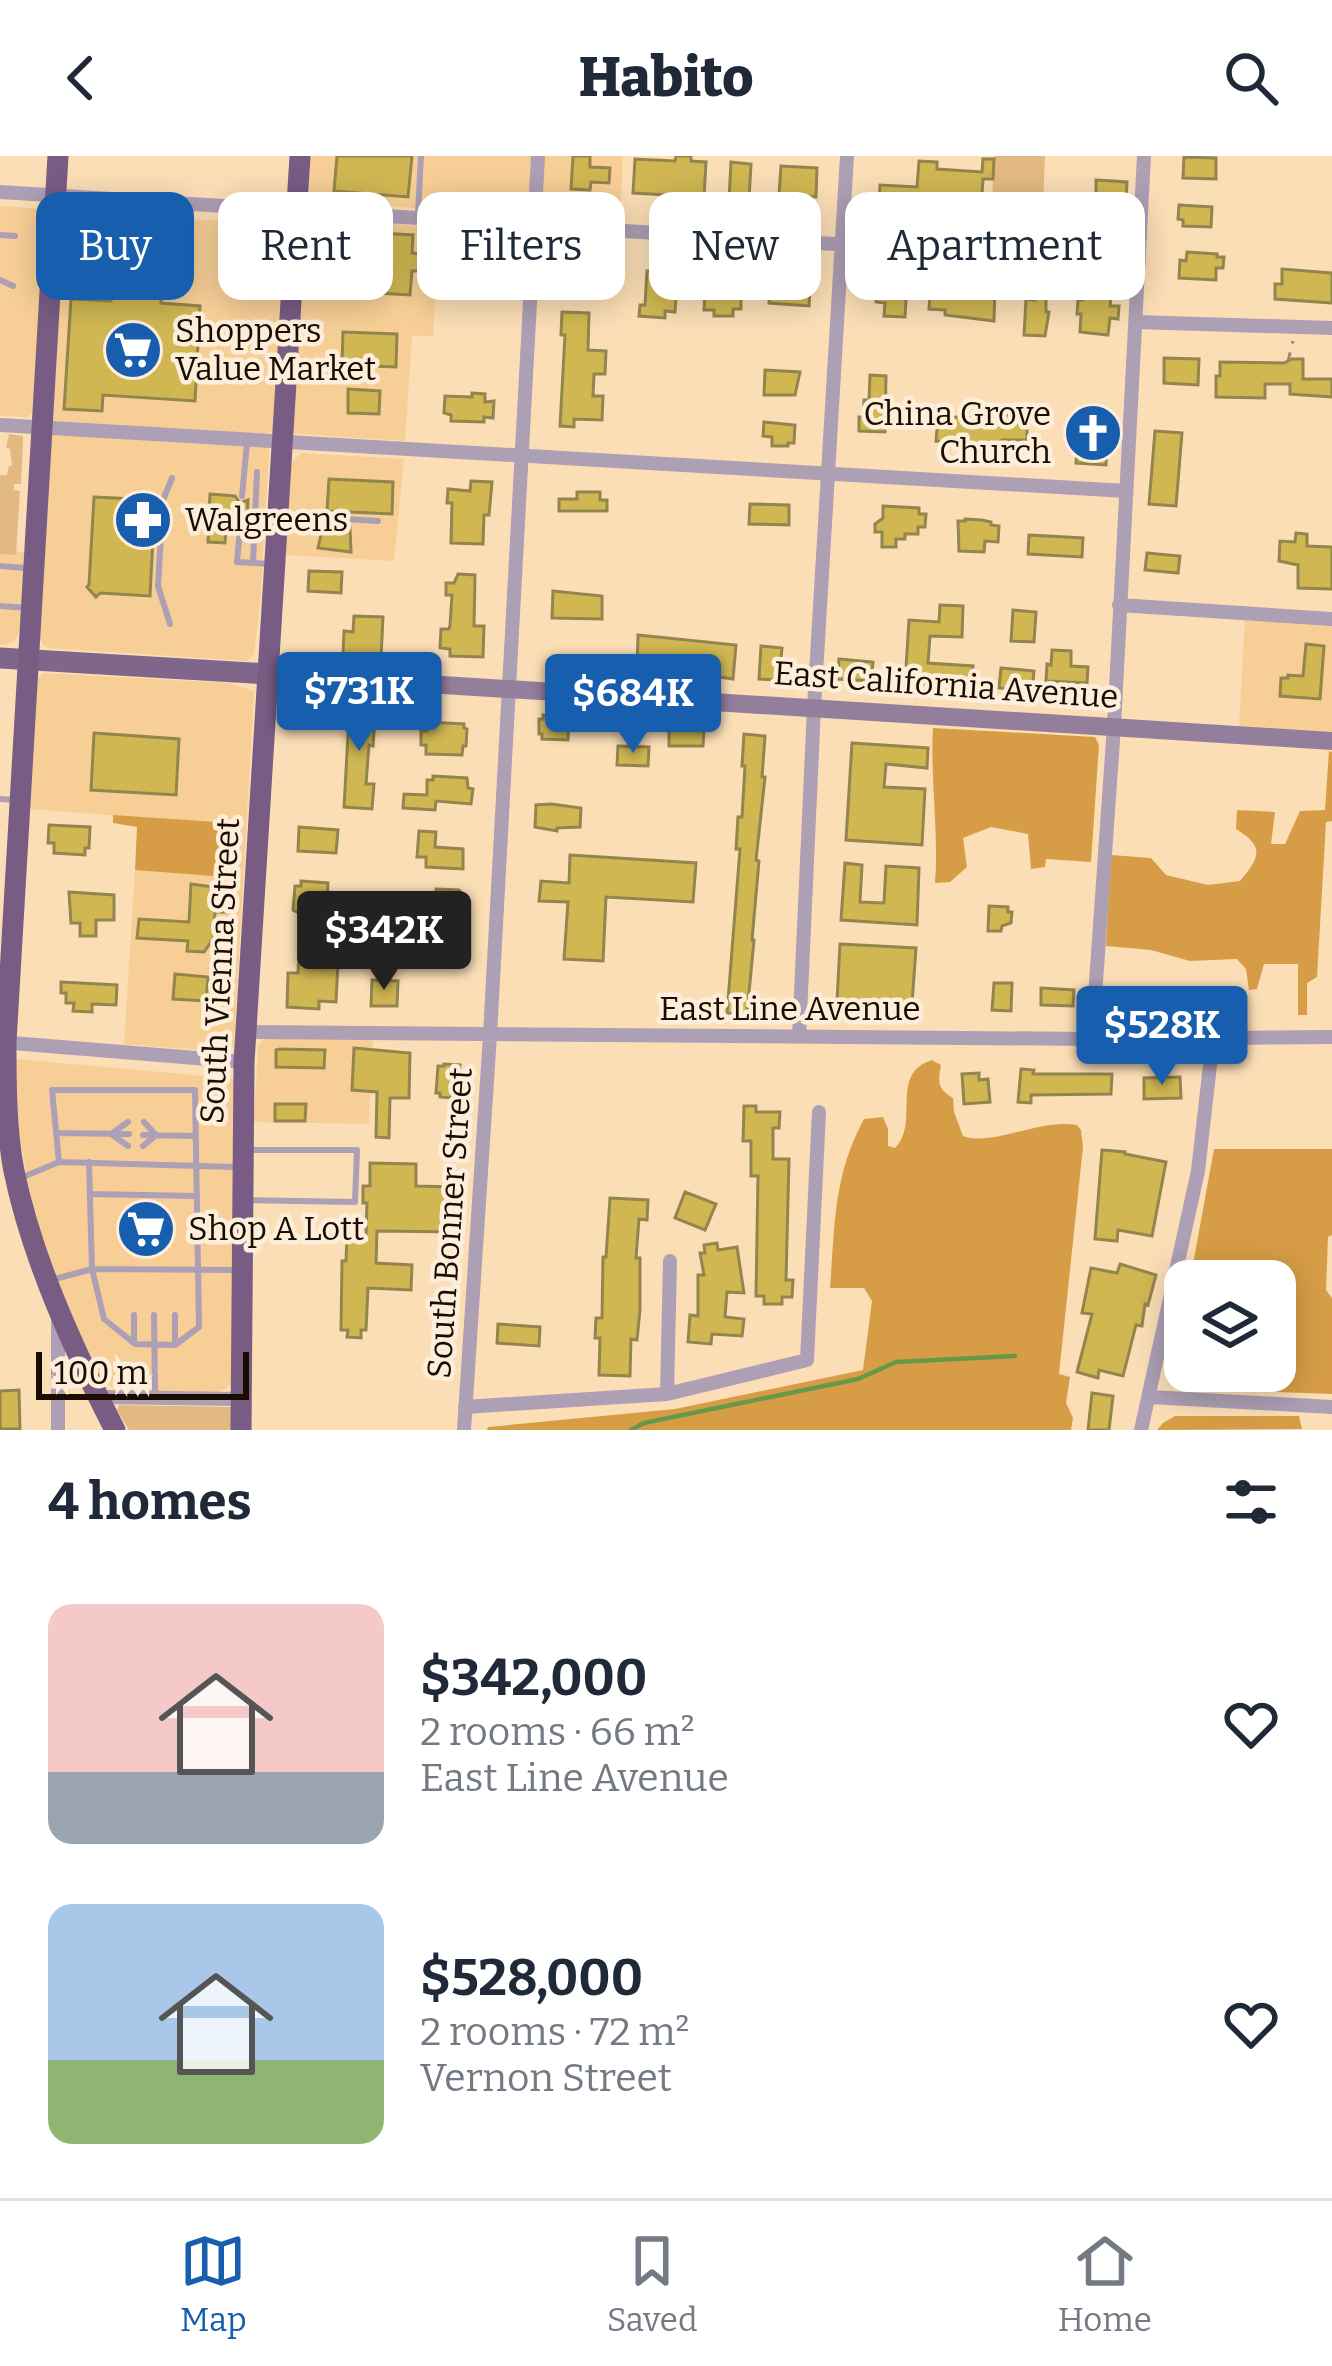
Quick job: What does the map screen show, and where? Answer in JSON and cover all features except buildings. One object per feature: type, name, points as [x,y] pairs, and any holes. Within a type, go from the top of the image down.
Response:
[{"type":"highway","points":[[56,192],[58,156]]},
{"type":"highway","name":"South Vienna Street","points":[[298,192],[301,156]]},
{"type":"highway","points":[[50,300],[29,660],[11,800],[3,1042],[16,1180],[36,1252],[115,1430]]},
{"type":"highway","name":"South Vienna Street","points":[[241,1430],[244,1062],[292,300]]},
{"type":"main road","points":[[0,658],[269,674]]},
{"type":"main road","name":"East California Avenue","points":[[269,674],[1332,741]]},
{"type":"street","name":"South Bonner Street","points":[[536,192],[538,156]]},
{"type":"street","points":[[799,1037],[847,156]]},
{"type":"street","points":[[1142,192],[1144,156]]},
{"type":"street","points":[[0,192],[36,195]]},
{"type":"street","points":[[625,230],[845,245]]},
{"type":"street","name":"South Bonner Street","points":[[464,1430],[529,300]]},
{"type":"street","points":[[1092,1039],[1137,300]]},
{"type":"street","points":[[1136,322],[1332,328]]},
{"type":"street","points":[[0,425],[1126,491]]},
{"type":"street","points":[[1119,605],[1332,619]]},
{"type":"street","name":"East Line Avenue","points":[[248,1032],[1332,1037]]},
{"type":"street","points":[[1142,1430],[1198,1171],[1213,1039]]},
{"type":"street","points":[[3,1042],[244,1062]]},
{"type":"street","points":[[465,1407],[667,1394],[807,1360],[819,1112]]},
{"type":"street","points":[[667,1394],[670,1261]]},
{"type":"street","points":[[58,1305],[58,1430]]},
{"type":"street","points":[[98,1397],[242,1399]]},
{"type":"street","points":[[1150,1397],[1332,1407]]},
{"type":"lane","points":[[420,192],[421,156]]},
{"type":"lane","points":[[0,236],[15,236]]},
{"type":"lane","points":[[0,280],[13,286]]},
{"type":"lane","points":[[242,496],[248,440]]},
{"type":"lane","points":[[244,472],[282,474]]},
{"type":"lane","points":[[253,563],[257,472]]},
{"type":"lane","points":[[170,624],[158,586],[163,500],[172,478]]},
{"type":"lane","points":[[279,520],[378,521]]},
{"type":"lane","points":[[240,528],[237,562],[276,564]]},
{"type":"lane","points":[[0,566],[34,569]]},
{"type":"lane","points":[[0,606],[32,608]]},
{"type":"lane","points":[[59,1162],[52,1090],[195,1090],[199,1327],[175,1345],[134,1344],[104,1319],[92,1269],[89,1162]]},
{"type":"lane","points":[[111,1134],[128,1121]]},
{"type":"lane","points":[[144,1122],[156,1135]]},
{"type":"lane","points":[[56,1133],[129,1134]]},
{"type":"lane","points":[[111,1134],[128,1146]]},
{"type":"lane","points":[[143,1135],[196,1136]]},
{"type":"lane","points":[[143,1146],[156,1135]]},
{"type":"lane","points":[[16,1180],[59,1162],[196,1165],[357,1150],[355,1202],[243,1200]]},
{"type":"lane","points":[[90,1194],[197,1196]]},
{"type":"lane","points":[[48,1281],[92,1269],[134,1274],[243,1270]]},
{"type":"lane","points":[[174,1269],[174,1279]]},
{"type":"lane","points":[[154,1270],[154,1280]]},
{"type":"lane","points":[[134,1315],[134,1344]]},
{"type":"lane","points":[[154,1315],[155,1397]]},
{"type":"lane","points":[[175,1316],[175,1345]]},
{"type":"path","points":[[1288,352],[1293,341]]},
{"type":"path","points":[[1285,344],[1288,361]]},
{"type":"shaded area","points":[[310,156],[623,156],[621,192],[417,192],[417,208],[393,207],[393,192],[309,191]]},
{"type":"shaded area","points":[[994,156],[1045,156],[1044,192],[992,192]]},
{"type":"shaded area","points":[[0,206],[36,208],[36,300],[194,300],[194,219],[218,221],[218,300],[393,300],[393,224],[417,226],[417,300],[435,300],[433,336],[412,336],[405,441],[270,432],[261,594],[254,654],[247,661],[43,645],[39,636],[59,311],[33,412],[28,417],[0,416]]},
{"type":"shaded area","points":[[9,434],[23,436],[21,484],[14,484],[14,490],[20,491],[16,555],[0,554],[0,475],[7,475],[12,466],[6,448]]},
{"type":"shaded area","points":[[301,453],[404,459],[394,561],[286,555],[291,464]]},
{"type":"shaded area","points":[[0,550],[26,552],[21,627],[15,640],[5,645],[0,645]]},
{"type":"shaded area","points":[[1245,618],[1332,624],[1332,732],[1239,727]]},
{"type":"shaded area","points":[[43,673],[229,683],[254,691],[234,1045],[230,1050],[124,1044],[135,870],[213,875],[230,824],[29,809],[36,681]]},
{"type":"shaded area","points":[[933,728],[1095,737],[1099,745],[1091,862],[1046,859],[1045,867],[1031,869],[1028,834],[991,827],[963,838],[967,867],[950,882],[935,883]]},
{"type":"shaded area","points":[[1329,751],[1332,821],[1326,822],[1317,977],[1307,983],[1307,1015],[1298,1015],[1298,964],[1264,964],[1257,989],[1249,990],[1246,969],[1237,959],[1190,961],[1151,950],[1106,946],[1111,855],[1151,858],[1166,875],[1208,885],[1240,881],[1256,853],[1252,841],[1236,829],[1237,810],[1275,812],[1271,844],[1285,844],[1300,811],[1325,810]]},
{"type":"shaded area","points":[[113,815],[231,823],[226,860],[214,865],[213,876],[135,870],[137,827],[113,823]]},
{"type":"shaded area","points":[[267,1037],[373,1039],[369,1124],[254,1122],[258,1045]]},
{"type":"shaded area","points":[[16,1059],[238,1079],[235,1381],[226,1389],[125,1391],[115,1390],[101,1378],[65,1304],[34,1218],[17,1120]]},
{"type":"shaded area","points":[[932,1060],[941,1065],[940,1084],[953,1098],[963,1136],[989,1138],[1062,1124],[1081,1130],[1059,1374],[1070,1377],[1066,1403],[1073,1418],[1071,1430],[487,1430],[675,1409],[863,1370],[872,1301],[864,1288],[830,1288],[841,1181],[864,1119],[883,1117],[888,1146],[895,1148],[906,1125],[911,1076]]},
{"type":"shaded area","points":[[1214,1149],[1332,1149],[1332,1235],[1328,1237],[1326,1290],[1332,1298],[1332,1394],[1277,1392],[1296,1392],[1296,1260],[1194,1260]]},
{"type":"shaded area","points":[[119,1405],[231,1407],[233,1430],[129,1430],[117,1410]]},
{"type":"shaded area","points":[[1175,1416],[1299,1416],[1302,1429],[1157,1430]]},
{"type":"waterway","points":[[631,1430],[644,1423],[858,1379],[896,1362],[1015,1356]]},
{"type":"place","name":"Shoppers Value Market","points":[[133,350]]},
{"type":"place","name":"China Grove Church","points":[[1093,433]]},
{"type":"place","name":"Walgreens","points":[[143,520]]},
{"type":"place","name":"Shop A Lott","points":[[146,1229]]}]
